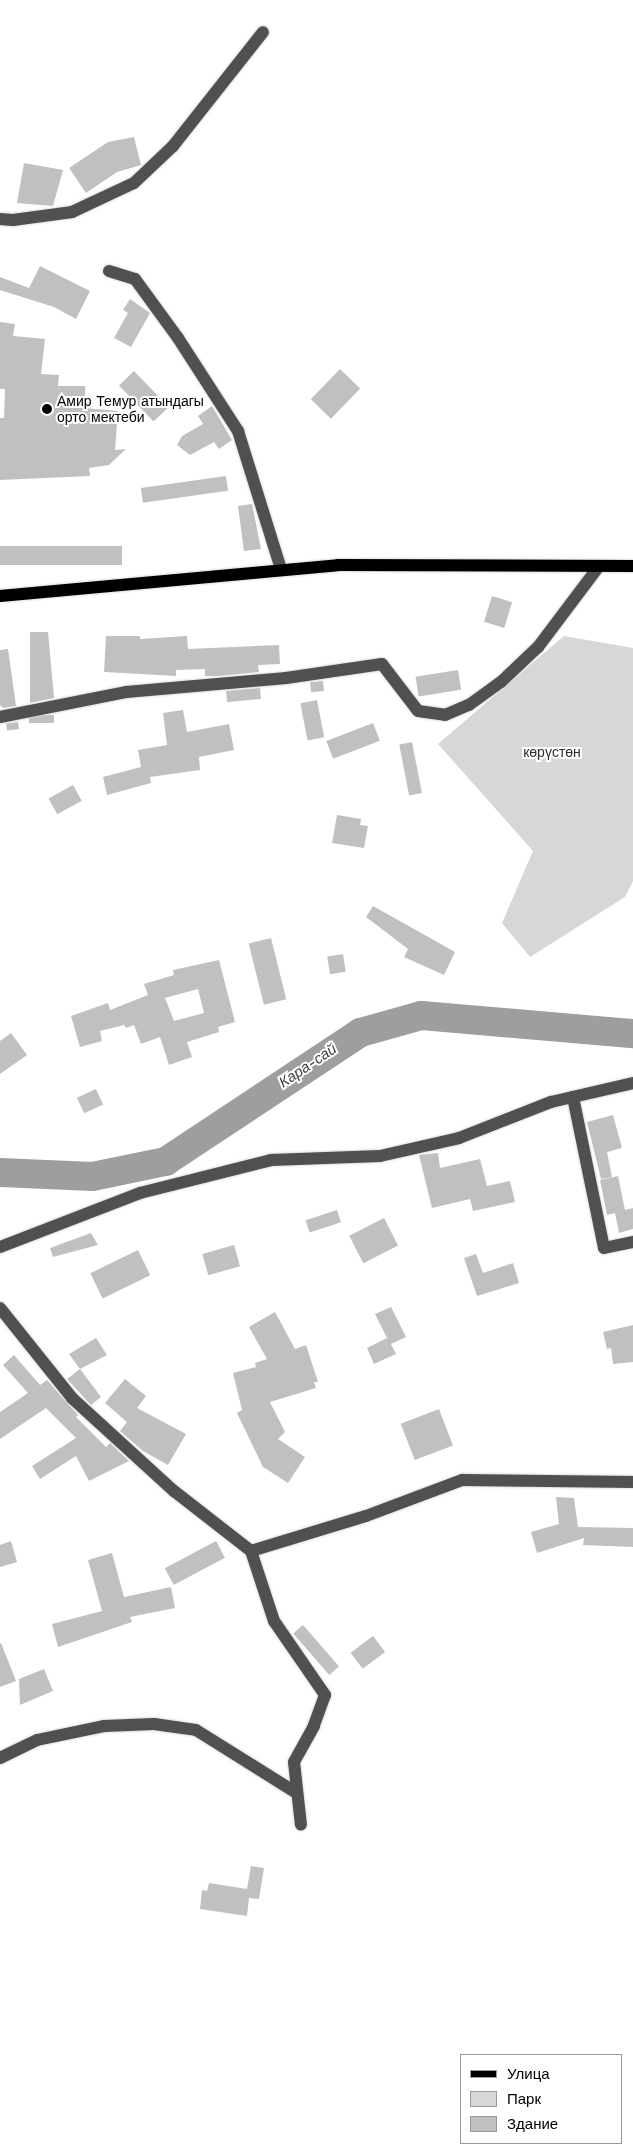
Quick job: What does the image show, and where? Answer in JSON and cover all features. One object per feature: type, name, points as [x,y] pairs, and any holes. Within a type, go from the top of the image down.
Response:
[{"type":"main road","points":[[0,596],[338,565],[633,566]]},
{"type":"street","points":[[0,219],[13,220],[72,212],[134,183],[173,146],[263,32]]},
{"type":"street","points":[[109,271],[135,279],[178,338],[238,431],[281,569]]},
{"type":"street","points":[[0,717],[126,692],[286,678],[382,664],[418,712],[445,715],[469,706],[501,682],[538,646],[599,566]]},
{"type":"street","points":[[0,1247],[140,1193],[271,1160],[380,1156],[398,1152],[459,1138],[551,1102],[633,1083]]},
{"type":"street","points":[[573,1097],[604,1248],[633,1242]]},
{"type":"street","points":[[0,1308],[72,1398],[174,1491],[251,1551],[274,1621],[325,1695],[314,1726],[294,1762],[301,1825]]},
{"type":"street","points":[[251,1551],[366,1516],[462,1480],[633,1482]]},
{"type":"street","points":[[0,1758],[37,1740],[104,1726],[154,1724],[196,1730],[297,1793]]},
{"type":"green space","name":"көрүстөн","points":[[564,636],[633,648],[633,881],[625,897],[530,957],[502,923],[533,851],[438,744]]},
{"type":"building","points":[[134,137],[141,165],[117,172],[86,193],[69,168],[108,142]]},
{"type":"building","points":[[24,163],[63,170],[53,206],[17,203]]},
{"type":"building","points":[[40,266],[90,291],[76,319],[54,307],[0,290],[0,277],[29,288]]},
{"type":"building","points":[[130,299],[150,313],[131,347],[114,338],[128,313],[123,310]]},
{"type":"building","points":[[0,322],[15,324],[13,336],[45,339],[41,374],[59,375],[58,386],[85,386],[85,408],[118,411],[115,450],[126,449],[109,465],[89,468],[90,476],[0,480],[0,418],[4,418],[5,389],[0,389]]},
{"type":"building","points":[[340,369],[360,388],[331,419],[311,399]]},
{"type":"building","points":[[134,371],[169,407],[154,422],[119,386]]},
{"type":"building","points":[[212,406],[232,440],[219,449],[214,442],[190,455],[177,445],[182,436],[203,424],[198,416]]},
{"type":"building","points":[[226,476],[228,491],[143,503],[141,488]]},
{"type":"building","points":[[252,504],[261,549],[244,551],[238,506]]},
{"type":"building","points":[[0,546],[122,546],[122,565],[0,565]]},
{"type":"building","points":[[492,596],[512,602],[504,628],[484,622]]},
{"type":"building","points":[[30,632],[48,632],[54,698],[30,703]]},
{"type":"building","points":[[106,636],[140,636],[140,639],[187,636],[188,649],[279,645],[280,664],[258,665],[259,672],[219,676],[205,676],[205,669],[176,670],[176,676],[104,672]]},
{"type":"building","points":[[8,649],[16,706],[3,708],[0,705],[0,650]]},
{"type":"building","points":[[458,670],[461,690],[419,696],[416,677]]},
{"type":"building","points":[[323,681],[324,691],[311,692],[310,682]]},
{"type":"building","points":[[260,688],[261,699],[227,702],[226,691]]},
{"type":"building","points":[[317,700],[324,737],[308,741],[300,703]]},
{"type":"building","points":[[183,710],[187,732],[229,724],[234,750],[199,757],[200,770],[150,777],[151,783],[107,795],[103,777],[141,767],[138,750],[167,745],[163,713]]},
{"type":"building","points":[[29,715],[54,715],[54,723],[29,723]]},
{"type":"building","points":[[18,722],[19,729],[7,731],[6,724]]},
{"type":"building","points":[[373,723],[380,741],[333,759],[326,741]]},
{"type":"building","points":[[412,742],[422,793],[409,796],[399,744]]},
{"type":"building","points":[[73,785],[82,801],[57,814],[49,799]]},
{"type":"building","points":[[337,815],[361,819],[360,825],[368,826],[364,848],[332,843]]},
{"type":"building","points":[[373,906],[455,952],[444,975],[404,957],[408,949],[366,917]]},
{"type":"building","points":[[271,938],[286,999],[264,1005],[249,944]]},
{"type":"building","points":[[343,954],[346,972],[330,974],[327,957]]},
{"type":"building","points":[[219,960],[235,1022],[218,1027],[219,1032],[187,1042],[192,1057],[169,1065],[160,1037],[141,1044],[134,1025],[126,1028],[124,1025],[100,1031],[102,1041],[80,1047],[71,1016],[108,1003],[110,1010],[148,995],[144,984],[174,975],[173,970]],"holes":[[[198,989],[204,1013],[174,1021],[165,998]]]},
{"type":"building","points":[[11,1033],[27,1055],[0,1074],[0,1041]]},
{"type":"building","points":[[96,1089],[103,1104],[84,1113],[77,1098]]},
{"type":"building","points":[[613,1115],[622,1148],[607,1152],[612,1177],[601,1179],[587,1122]]},
{"type":"building","points":[[438,1153],[440,1168],[480,1159],[487,1186],[510,1181],[515,1202],[473,1211],[470,1199],[432,1208],[419,1155]]},
{"type":"building","points":[[618,1176],[625,1210],[633,1208],[633,1229],[619,1233],[615,1213],[607,1215],[600,1180]]},
{"type":"building","points":[[337,1210],[341,1222],[310,1233],[306,1220]]},
{"type":"building","points":[[384,1218],[398,1246],[363,1263],[349,1236]]},
{"type":"building","points":[[91,1233],[98,1245],[53,1257],[50,1248]]},
{"type":"building","points":[[234,1245],[240,1266],[208,1275],[202,1254]]},
{"type":"building","points":[[138,1250],[150,1275],[103,1298],[90,1273]]},
{"type":"building","points":[[476,1254],[483,1273],[513,1263],[519,1283],[477,1296],[464,1258]]},
{"type":"building","points":[[391,1307],[406,1337],[391,1344],[396,1354],[374,1364],[367,1348],[387,1338],[375,1314]]},
{"type":"building","points":[[275,1312],[295,1349],[306,1345],[318,1382],[314,1382],[316,1388],[270,1402],[285,1432],[278,1439],[305,1457],[288,1483],[263,1467],[237,1413],[242,1410],[233,1373],[256,1367],[255,1363],[267,1359],[249,1327]]},
{"type":"building","points":[[633,1325],[633,1362],[613,1364],[611,1348],[607,1349],[603,1332]]},
{"type":"building","points":[[96,1338],[107,1355],[80,1369],[69,1354]]},
{"type":"building","points":[[14,1355],[40,1385],[47,1380],[78,1415],[76,1417],[106,1447],[110,1443],[129,1461],[89,1481],[76,1456],[40,1479],[32,1466],[76,1438],[46,1408],[0,1439],[0,1412],[28,1393],[3,1365]]},
{"type":"building","points":[[80,1369],[101,1397],[91,1405],[67,1379]]},
{"type":"building","points":[[125,1379],[146,1396],[137,1408],[186,1434],[168,1465],[143,1451],[120,1431],[127,1422],[105,1403]]},
{"type":"building","points":[[439,1409],[453,1445],[415,1460],[401,1424]]},
{"type":"building","points":[[556,1497],[574,1498],[578,1527],[633,1528],[633,1547],[583,1545],[584,1538],[537,1553],[531,1532],[559,1524]]},
{"type":"building","points":[[11,1541],[17,1562],[0,1567],[0,1545]]},
{"type":"building","points":[[216,1541],[225,1558],[174,1585],[165,1568]]},
{"type":"building","points":[[112,1553],[124,1597],[171,1587],[175,1608],[130,1617],[132,1622],[58,1647],[52,1624],[102,1611],[88,1560]]},
{"type":"building","points":[[303,1625],[339,1667],[329,1675],[293,1634]]},
{"type":"building","points":[[373,1636],[385,1652],[363,1669],[351,1653]]},
{"type":"building","points":[[0,1644],[16,1681],[0,1687]]},
{"type":"building","points":[[44,1669],[53,1691],[20,1705],[19,1679]]},
{"type":"building","points":[[251,1866],[264,1868],[259,1899],[249,1898],[247,1916],[200,1909],[202,1890],[207,1891],[209,1883],[247,1889]]},
{"type":"waterway","name":"Кара-сай","points":[[0,1172],[92,1176],[165,1161],[360,1032],[421,1015],[633,1033]]},
{"type":"place","name":"Амир Темур атындагы орто мектеби","points":[[47,409]]}]
